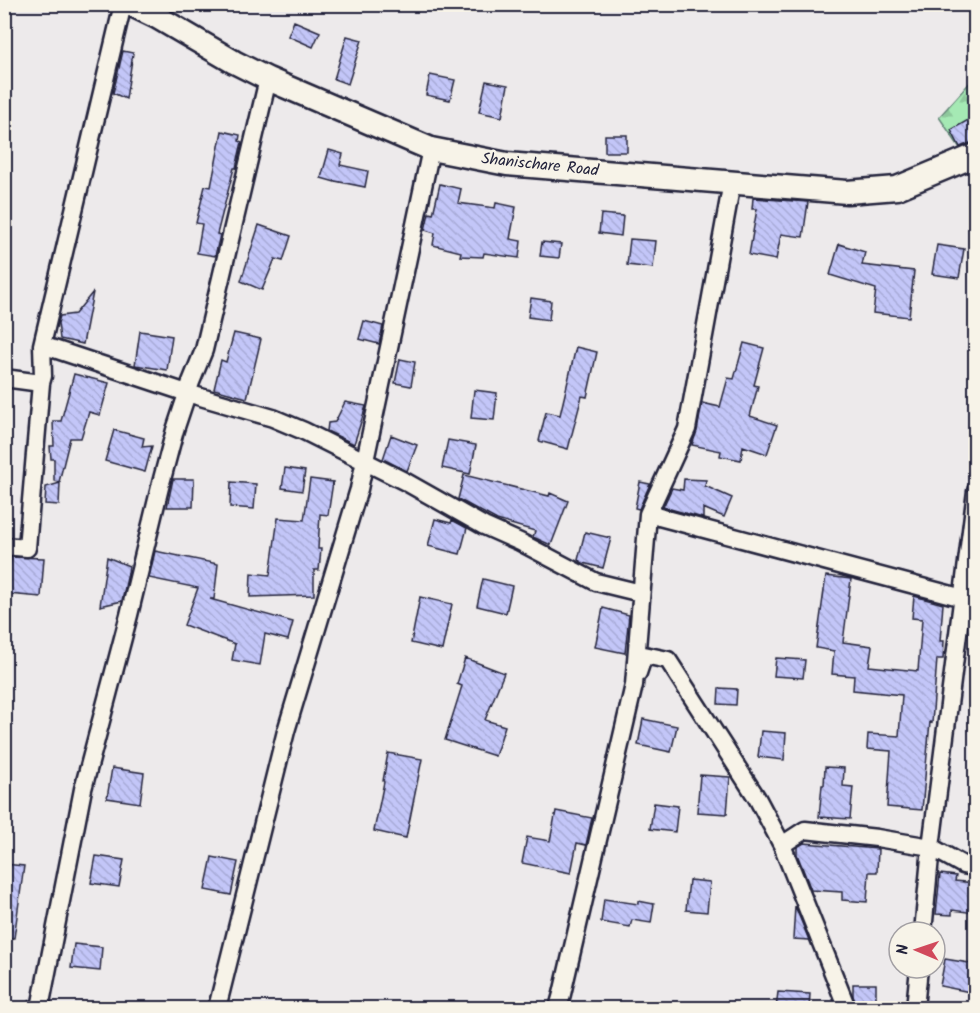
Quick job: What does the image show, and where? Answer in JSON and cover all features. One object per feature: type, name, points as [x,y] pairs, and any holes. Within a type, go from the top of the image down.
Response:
[{"type":"street","points":[[4,546],[27,548],[43,376],[42,345],[123,4]]},
{"type":"street","name":"Shanischare Road","points":[[130,4],[268,79],[430,149],[507,164],[847,192],[897,188],[975,156]]},
{"type":"street","points":[[36,1008],[40,1008],[83,789],[175,430],[204,350],[268,79]]},
{"type":"street","points":[[218,1008],[286,731],[359,489],[430,149]]},
{"type":"street","points":[[634,685],[648,514],[687,429],[732,182]]},
{"type":"street","points":[[42,345],[187,393],[273,418],[406,482],[484,526],[596,582],[641,593]]},
{"type":"street","points":[[4,378],[41,383]]},
{"type":"street","points":[[923,920],[975,491]]},
{"type":"street","points":[[648,514],[963,598]]},
{"type":"street","points":[[558,1008],[634,685],[644,655],[668,660],[757,798],[782,845],[847,1008]]},
{"type":"street","points":[[782,845],[805,830],[877,838],[931,847],[963,865],[975,867]]},
{"type":"street","points":[[915,1008],[918,980]]},
{"type":"green space","points":[[975,77],[975,145],[962,151],[939,117]]},
{"type":"building","points":[[294,21],[320,32],[313,47],[288,36]]},
{"type":"building","points":[[347,36],[362,40],[348,84],[334,79]]},
{"type":"building","points":[[123,51],[133,53],[126,99],[113,93]]},
{"type":"building","points":[[430,75],[455,80],[450,100],[426,95]]},
{"type":"building","points":[[486,81],[508,85],[502,117],[479,112]]},
{"type":"building","points":[[975,116],[975,141],[960,147],[951,130]]},
{"type":"building","points":[[222,131],[240,135],[239,141],[242,142],[217,234],[220,235],[215,256],[197,253],[202,224],[196,223],[205,186],[211,187]]},
{"type":"building","points":[[605,135],[627,135],[627,152],[605,152]]},
{"type":"building","points":[[329,150],[343,154],[340,165],[368,171],[365,187],[321,178]]},
{"type":"building","points":[[440,184],[461,189],[458,203],[495,208],[496,203],[516,207],[510,239],[521,241],[519,258],[484,253],[483,257],[460,256],[461,252],[433,245],[435,233],[425,230],[429,213],[433,214]]},
{"type":"building","points":[[753,198],[808,202],[803,237],[781,234],[776,260],[749,255],[757,209],[752,209]]},
{"type":"building","points":[[601,214],[623,216],[621,236],[599,233]]},
{"type":"building","points":[[259,225],[291,236],[283,261],[275,259],[262,290],[241,281]]},
{"type":"building","points":[[630,239],[656,241],[653,268],[627,265]]},
{"type":"building","points":[[542,242],[561,244],[559,258],[540,256]]},
{"type":"building","points":[[839,244],[865,252],[862,265],[914,271],[909,317],[873,313],[876,289],[830,275]]},
{"type":"building","points":[[937,245],[964,249],[959,278],[932,274]]},
{"type":"building","points":[[93,292],[83,344],[60,339],[58,323],[60,316],[75,314]]},
{"type":"building","points":[[531,298],[551,301],[549,320],[528,317]]},
{"type":"building","points":[[364,321],[383,326],[379,344],[359,339]]},
{"type":"building","points":[[140,331],[172,336],[167,370],[135,365]]},
{"type":"building","points":[[234,333],[261,339],[247,398],[214,389],[221,360],[226,362]]},
{"type":"building","points":[[744,343],[764,348],[754,385],[758,386],[750,416],[777,425],[767,454],[743,446],[741,460],[720,456],[721,451],[692,445],[702,403],[720,407],[728,378],[734,379]]},
{"type":"building","points":[[576,347],[597,352],[587,397],[582,396],[568,449],[539,441],[546,412],[560,415]]},
{"type":"building","points":[[400,359],[415,362],[411,386],[395,383]]},
{"type":"building","points":[[74,374],[109,383],[100,415],[89,412],[81,438],[70,438],[59,482],[54,481],[54,459],[51,459],[50,446],[54,446],[53,421],[61,421]]},
{"type":"building","points":[[474,390],[497,393],[494,420],[471,418]]},
{"type":"building","points":[[345,402],[366,406],[354,444],[327,431],[328,423],[335,422]]},
{"type":"building","points":[[114,430],[144,438],[142,447],[152,446],[145,472],[105,461]]},
{"type":"building","points":[[391,435],[417,445],[407,471],[383,459]]},
{"type":"building","points":[[448,440],[476,445],[470,474],[442,468]]},
{"type":"building","points":[[285,468],[305,471],[302,491],[282,488]]},
{"type":"building","points":[[464,475],[549,496],[550,493],[568,501],[551,545],[533,537],[535,531],[497,520],[458,499]]},
{"type":"building","points":[[173,479],[194,479],[193,507],[167,507]]},
{"type":"building","points":[[310,479],[333,482],[328,515],[320,514],[318,549],[321,549],[319,570],[314,570],[314,595],[250,597],[251,573],[270,575],[278,518],[304,520]]},
{"type":"building","points":[[684,479],[706,480],[705,486],[732,498],[724,517],[703,508],[703,518],[663,507],[672,488],[683,490]]},
{"type":"building","points":[[231,482],[256,484],[254,509],[230,507]]},
{"type":"building","points":[[640,482],[650,484],[639,509],[635,508]]},
{"type":"building","points":[[60,483],[59,505],[45,504],[46,487]]},
{"type":"building","points":[[435,519],[451,523],[452,520],[467,528],[460,554],[428,546]]},
{"type":"building","points":[[585,532],[611,538],[603,568],[578,560]]},
{"type":"building","points":[[155,551],[218,564],[214,599],[210,599],[293,622],[288,640],[265,634],[260,665],[232,660],[235,644],[184,625],[198,588],[149,578]]},
{"type":"building","points":[[11,557],[44,558],[41,597],[8,594]]},
{"type":"building","points":[[107,557],[129,566],[122,601],[100,606]]},
{"type":"building","points":[[826,576],[851,579],[843,642],[872,646],[869,666],[918,671],[922,619],[912,618],[914,596],[943,604],[940,641],[944,641],[943,659],[937,659],[922,810],[887,807],[891,751],[867,749],[868,734],[899,736],[902,695],[853,690],[854,676],[832,674],[834,651],[816,648]]},
{"type":"building","points":[[483,579],[512,586],[506,613],[477,606]]},
{"type":"building","points":[[420,597],[452,604],[442,650],[411,643]]},
{"type":"building","points":[[603,608],[629,615],[625,653],[595,647]]},
{"type":"building","points":[[465,658],[504,673],[485,720],[505,726],[495,756],[445,740],[462,686],[457,684]]},
{"type":"building","points":[[776,658],[805,660],[803,678],[774,676]]},
{"type":"building","points":[[719,688],[737,689],[736,705],[718,704]]},
{"type":"building","points":[[643,719],[677,726],[671,752],[638,745]]},
{"type":"building","points":[[761,731],[786,733],[784,760],[758,757]]},
{"type":"building","points":[[388,753],[422,759],[406,838],[374,831]]},
{"type":"building","points":[[825,767],[844,768],[843,786],[853,787],[850,819],[819,817]]},
{"type":"building","points":[[112,768],[144,773],[140,803],[107,798]]},
{"type":"building","points":[[700,775],[730,777],[727,814],[697,812]]},
{"type":"building","points":[[654,803],[678,806],[675,832],[650,829]]},
{"type":"building","points":[[556,811],[592,818],[586,845],[577,843],[571,873],[522,863],[527,837],[550,841]]},
{"type":"building","points":[[804,843],[878,849],[877,872],[869,872],[867,902],[842,900],[842,892],[811,890],[797,854],[797,847]]},
{"type":"building","points":[[96,856],[124,860],[119,887],[91,883]]},
{"type":"building","points":[[212,857],[238,862],[231,895],[205,890]]},
{"type":"building","points":[[4,864],[24,866],[14,938],[4,937]]},
{"type":"building","points":[[940,874],[956,876],[955,881],[975,883],[975,913],[952,910],[952,915],[936,914]]},
{"type":"building","points":[[689,880],[710,882],[707,912],[686,910]]},
{"type":"building","points":[[604,899],[654,904],[651,923],[632,920],[630,927],[601,922]]},
{"type":"building","points":[[795,906],[809,940],[793,939]]},
{"type":"building","points":[[74,944],[102,947],[100,971],[71,968]]},
{"type":"building","points":[[947,959],[975,964],[975,993],[940,986],[941,980],[947,980]]},
{"type":"building","points":[[853,984],[876,984],[876,1008],[857,1008],[853,996]]},
{"type":"building","points":[[778,992],[810,994],[809,1008],[776,1008]]}]
